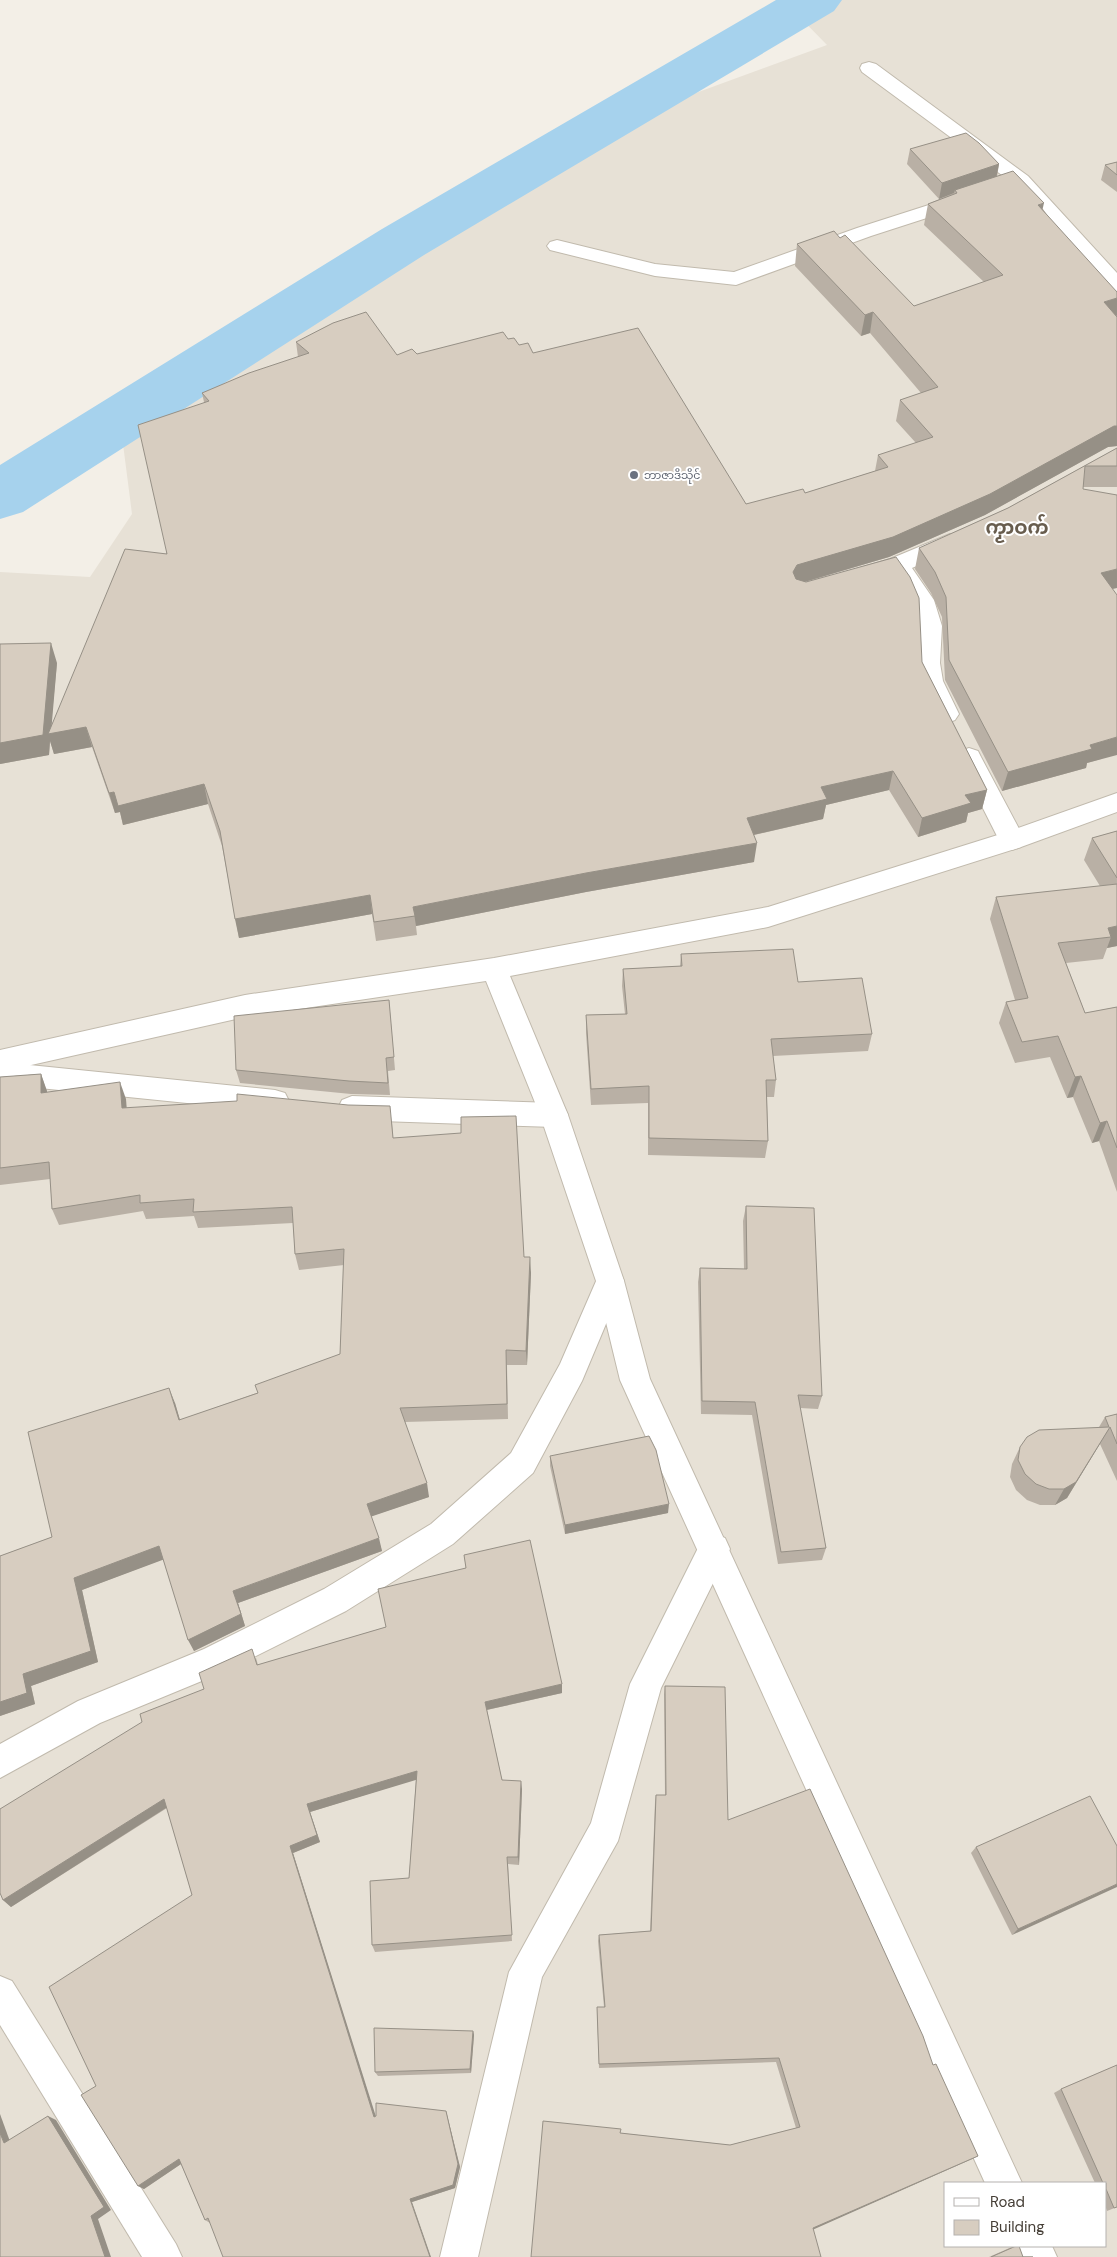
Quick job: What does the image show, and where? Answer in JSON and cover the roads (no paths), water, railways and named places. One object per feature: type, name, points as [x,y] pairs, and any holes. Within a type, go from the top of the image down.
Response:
[{"type":"street","points":[[869,68],[1117,285]]},
{"type":"street","points":[[557,246],[655,270],[736,279],[864,232],[1003,187]]},
{"type":"street","points":[[841,582],[898,565],[969,533]]},
{"type":"street","points":[[898,565],[922,600],[930,626],[928,663],[931,681],[1012,840]]},
{"type":"street","points":[[0,1061],[245,1006],[494,969],[768,917],[1012,840],[1117,802]]},
{"type":"street","points":[[494,969],[554,1115],[610,1281],[635,1380],[1004,2182]]},
{"type":"street","points":[[0,1073],[302,1103]]},
{"type":"street","points":[[331,1106],[554,1115]]},
{"type":"street","points":[[0,1762],[89,1712],[216,1660],[335,1600],[442,1534],[522,1463],[572,1371],[610,1281]]},
{"type":"street","points":[[459,2257],[526,1972],[606,1829],[646,1684],[714,1549]]},
{"type":"street","points":[[0,1994],[163,2257]]},
{"type":"waterway","points":[[0,496],[403,242],[815,0]]},
{"type":"place","name":"ဘာဇာဒိသိုင်","points":[[634,475]]},
{"type":"district","name":"ကၟာဝက်","points":[[1017,527]]}]
